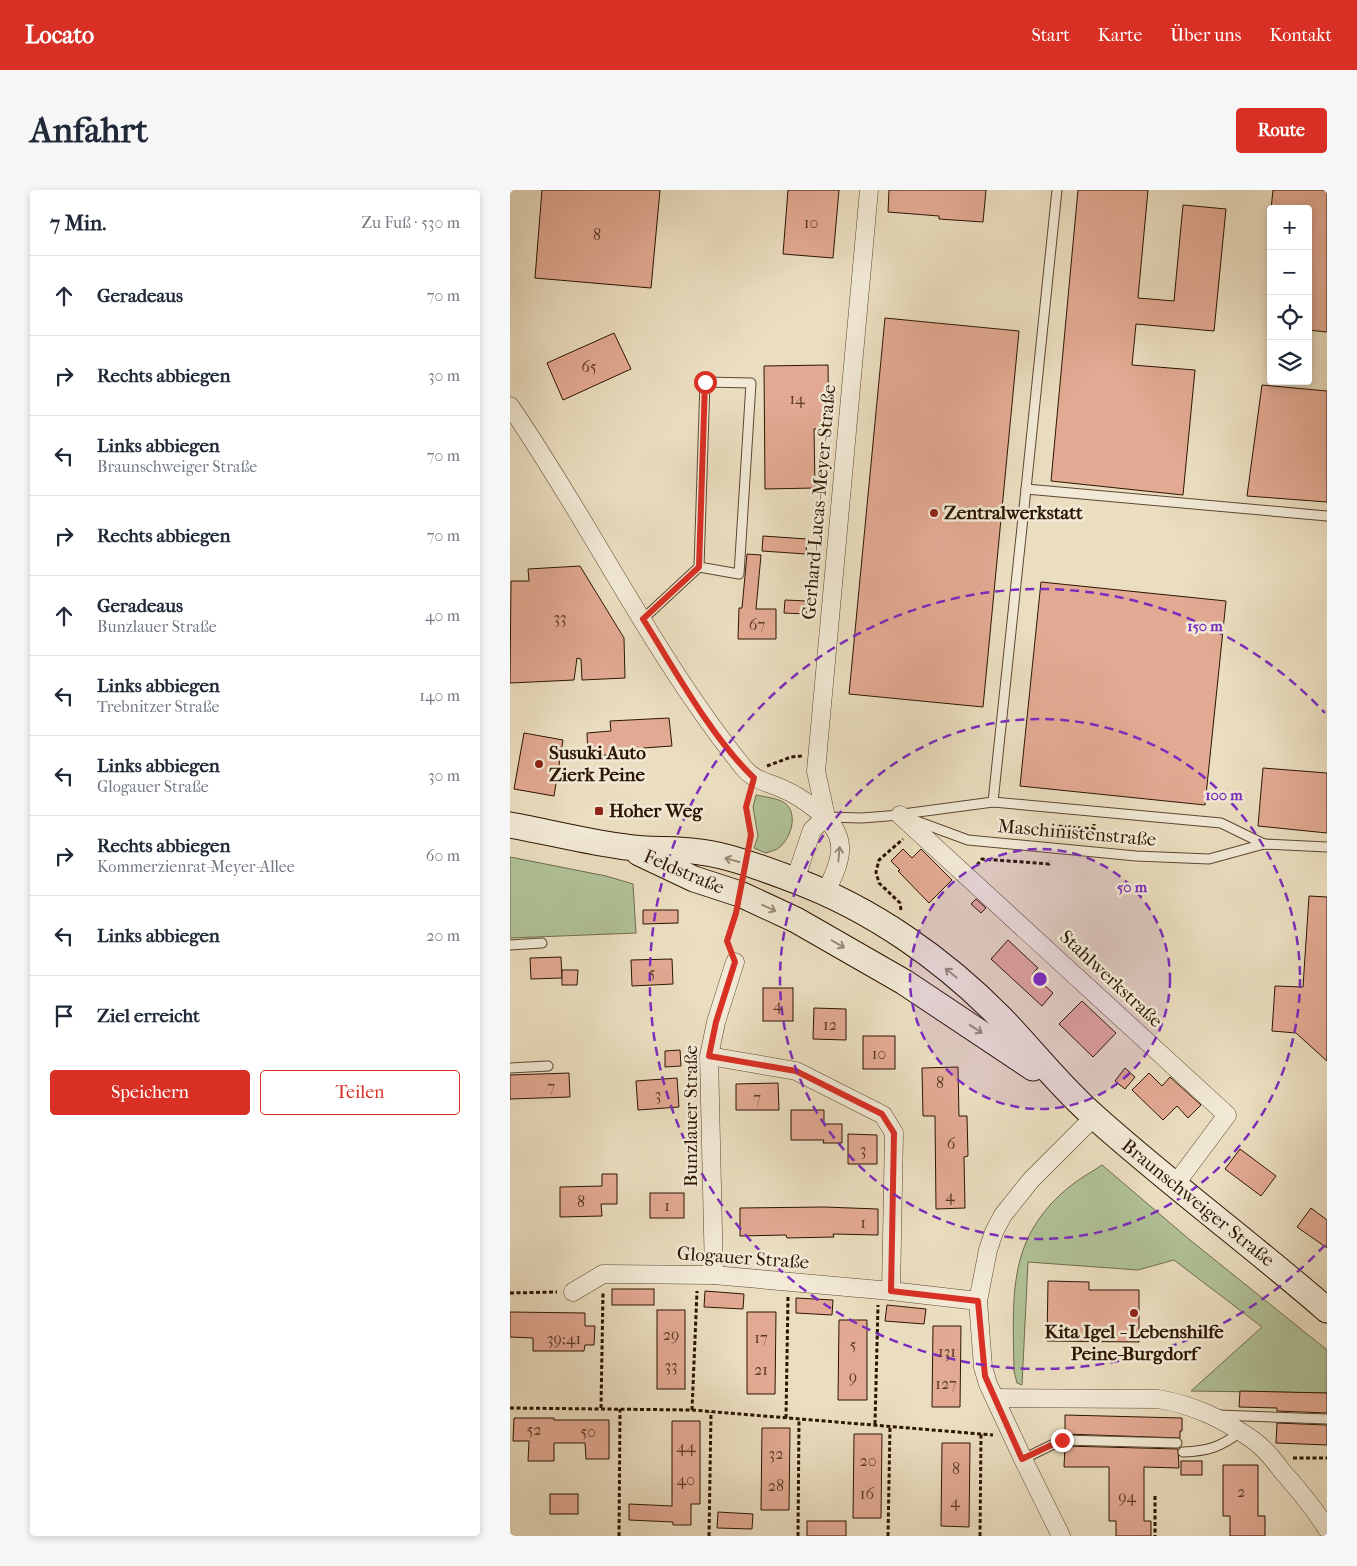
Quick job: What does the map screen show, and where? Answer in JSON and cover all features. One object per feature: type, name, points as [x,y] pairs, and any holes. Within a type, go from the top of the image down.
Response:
[{"type":"street","name":"Gerhard-Lucas-Meyer-Straße","points":[[826,817],[816,770],[868,190]]},
{"type":"street","points":[[510,406],[558,478],[683,684],[715,731],[745,770],[754,778],[785,790],[826,817],[838,833],[840,856],[831,881],[825,893],[796,920]]},
{"type":"street","name":"Stahlwerkstraße","points":[[900,814],[1227,1115],[1174,1186]]},
{"type":"street","points":[[796,920],[795,880],[812,830],[826,817]]},
{"type":"street","name":"Feldstraße","points":[[510,825],[628,848],[701,852],[795,880],[825,893]]},
{"type":"street","name":"Feldstraße","points":[[628,848],[694,879],[740,894],[796,920]]},
{"type":"street","name":"Braunschweiger Straße","points":[[825,893],[866,914],[917,945],[951,973],[1000,1018],[1071,1095],[1094,1117],[1174,1186],[1327,1310]]},
{"type":"street","name":"Braunschweiger Straße","points":[[796,920],[904,982],[984,1034],[1071,1095]]},
{"type":"street","name":"Bunzlauer Straße","points":[[706,1275],[709,1056],[716,1022],[735,962]]},
{"type":"street","points":[[709,1056],[796,1071],[882,1114],[894,1133],[885,1290]]},
{"type":"street","points":[[1057,1535],[994,1398],[983,1367],[978,1301],[988,1250],[994,1232],[1003,1215],[1031,1180],[1094,1117]]},
{"type":"street","points":[[573,1292],[603,1274]]},
{"type":"street","name":"Glogauer Straße","points":[[603,1274],[706,1275],[885,1290],[978,1301]]},
{"type":"street","points":[[994,1398],[1158,1400],[1182,1404],[1212,1415],[1254,1441],[1272,1458],[1312,1505],[1327,1529]]},
{"type":"lane","points":[[992,802],[1057,190]]},
{"type":"lane","points":[[643,619],[699,567],[705,382],[751,383],[739,574],[699,567]]},
{"type":"lane","points":[[1026,489],[1327,516]]},
{"type":"lane","points":[[900,814],[992,802],[1221,823],[1264,844]]},
{"type":"lane","name":"Maschinistenstraße","points":[[826,817],[862,818],[900,814],[968,840],[1136,856],[1208,859],[1264,844],[1327,847]]},
{"type":"lane","points":[[510,944],[542,943]]},
{"type":"lane","points":[[510,1068],[548,1066]]},
{"type":"lane","points":[[1212,1415],[1327,1419]]},
{"type":"lane","points":[[1183,1452],[1203,1451],[1225,1444],[1240,1432]]},
{"type":"lane","points":[[1022,1459],[1062,1440],[1177,1443]]},
{"type":"path","points":[[746,864],[751,835],[746,807],[754,778],[769,764],[791,757],[818,753]]},
{"type":"path","points":[[901,912],[900,903],[879,884],[876,872],[879,860],[916,829]]},
{"type":"path","points":[[735,962],[727,941],[740,894]]},
{"type":"path","points":[[601,1408],[603,1274]]},
{"type":"path","points":[[692,1410],[706,1275]]},
{"type":"path","points":[[786,1418],[788,1282]]},
{"type":"path","points":[[875,1424],[885,1290]]},
{"type":"path","points":[[510,1293],[573,1292]]},
{"type":"path","points":[[510,1408],[692,1410],[1013,1436]]},
{"type":"path","points":[[619,1536],[620,1409]]},
{"type":"path","points":[[709,1536],[711,1412]]},
{"type":"path","points":[[798,1536],[799,1419]]},
{"type":"path","points":[[888,1536],[890,1426]]},
{"type":"path","points":[[980,1536],[981,1434]]},
{"type":"path","points":[[1272,1458],[1327,1458]]},
{"type":"path","points":[[1155,1496],[1155,1536]]},
{"type":"green space","points":[[756,795],[783,802],[792,814],[792,826],[784,843],[777,849],[766,853],[754,848],[758,836],[753,807]]},
{"type":"green space","points":[[510,857],[606,876],[633,884],[636,933],[510,938]]},
{"type":"green space","points":[[1102,1165],[1190,1240],[1327,1350],[1327,1393],[1191,1391],[1262,1327],[1174,1260],[1138,1270],[1028,1262],[1022,1385],[1017,1383],[1014,1371],[1013,1317],[1018,1268],[1025,1246],[1035,1224],[1051,1204],[1073,1184]]},
{"type":"building","points":[[542,190],[660,190],[651,288],[535,278]]},
{"type":"building","points":[[788,190],[839,190],[833,258],[783,254]]},
{"type":"building","points":[[889,190],[986,190],[983,222],[939,219],[939,216],[888,212]]},
{"type":"building","points":[[1078,190],[1148,190],[1138,298],[1174,301],[1183,205],[1226,209],[1214,331],[1136,324],[1132,365],[1195,370],[1183,495],[1051,481]]},
{"type":"building","points":[[1273,190],[1327,190],[1327,332],[1312,330],[1312,205],[1271,205]]},
{"type":"building","name":"Zentralwerkstatt","points":[[885,318],[1019,331],[983,707],[849,694]]},
{"type":"building","points":[[614,333],[631,369],[563,400],[547,363]]},
{"type":"building","points":[[828,365],[829,429],[814,429],[815,488],[765,489],[764,366]]},
{"type":"building","points":[[1262,385],[1327,391],[1327,502],[1247,496]]},
{"type":"building","points":[[763,536],[807,539],[806,554],[762,551]]},
{"type":"building","points":[[747,554],[761,555],[756,609],[776,609],[776,639],[738,639],[739,608],[742,608]]},
{"type":"building","points":[[580,566],[624,638],[625,678],[582,680],[581,659],[577,658],[574,680],[510,683],[511,581],[529,581],[528,569]]},
{"type":"building","points":[[1041,582],[1226,601],[1205,805],[1020,786]]},
{"type":"building","points":[[785,600],[807,601],[807,614],[784,613]]},
{"type":"building","points":[[669,718],[672,746],[643,748],[643,753],[588,756],[587,733],[611,731],[610,721]]},
{"type":"building","name":"Susuki Auto Zierk Peine","points":[[524,733],[563,740],[554,796],[514,789]]},
{"type":"building","points":[[1263,768],[1327,773],[1327,833],[1258,826]]},
{"type":"building","points":[[903,849],[912,858],[921,849],[952,880],[929,903],[898,871],[900,870],[891,861]]},
{"type":"building","points":[[1309,896],[1327,897],[1327,1061],[1296,1033],[1272,1031],[1275,986],[1303,987]]},
{"type":"building","points":[[976,899],[986,908],[981,913],[971,904]]},
{"type":"building","points":[[643,910],[678,910],[678,923],[643,924]]},
{"type":"building","points":[[1008,940],[1038,968],[1032,974],[1053,993],[1042,1006],[991,959]]},
{"type":"building","points":[[561,957],[562,978],[531,979],[530,958]]},
{"type":"building","points":[[672,959],[673,984],[632,986],[631,960]]},
{"type":"building","points":[[562,970],[578,970],[577,985],[562,985]]},
{"type":"building","points":[[763,988],[793,988],[793,1021],[763,1021]]},
{"type":"building","points":[[1082,1001],[1116,1033],[1093,1057],[1059,1024]]},
{"type":"building","points":[[814,1008],[846,1009],[846,1040],[813,1039]]},
{"type":"building","points":[[863,1036],[895,1036],[895,1069],[863,1069]]},
{"type":"building","points":[[680,1050],[681,1066],[665,1067],[665,1051]]},
{"type":"building","points":[[958,1067],[959,1116],[967,1116],[968,1156],[964,1157],[965,1208],[936,1209],[935,1116],[923,1116],[922,1068]]},
{"type":"building","points":[[1125,1068],[1135,1077],[1125,1089],[1115,1081]]},
{"type":"building","points":[[569,1073],[570,1097],[510,1099],[510,1075]]},
{"type":"building","points":[[1149,1073],[1162,1086],[1170,1077],[1201,1105],[1188,1118],[1177,1106],[1163,1120],[1132,1090]]},
{"type":"building","points":[[677,1078],[679,1107],[638,1110],[636,1081]]},
{"type":"building","points":[[778,1083],[779,1110],[736,1110],[736,1084]]},
{"type":"building","points":[[791,1110],[824,1110],[824,1124],[842,1124],[842,1143],[823,1143],[824,1140],[791,1140]]},
{"type":"building","points":[[848,1134],[877,1135],[877,1164],[848,1164]]},
{"type":"building","points":[[1240,1149],[1276,1176],[1261,1196],[1225,1169]]},
{"type":"building","points":[[602,1174],[617,1174],[617,1204],[601,1204],[602,1216],[560,1217],[560,1187],[602,1186]]},
{"type":"building","points":[[650,1193],[684,1193],[684,1218],[650,1218]]},
{"type":"building","points":[[824,1207],[878,1209],[878,1235],[833,1234],[834,1237],[787,1238],[786,1235],[740,1236],[740,1208]]},
{"type":"building","points":[[1311,1208],[1327,1220],[1327,1248],[1297,1227]]},
{"type":"building","points":[[1048,1281],[1089,1282],[1089,1290],[1139,1290],[1139,1342],[1047,1341]]},
{"type":"building","points":[[612,1289],[654,1289],[654,1305],[612,1305]]},
{"type":"building","points":[[705,1291],[744,1294],[743,1309],[704,1307]]},
{"type":"building","points":[[796,1298],[833,1300],[832,1315],[796,1313]]},
{"type":"building","points":[[887,1305],[926,1309],[924,1324],[885,1321]]},
{"type":"building","points":[[657,1310],[685,1310],[685,1389],[657,1389]]},
{"type":"building","points":[[510,1312],[585,1313],[585,1326],[595,1326],[594,1345],[585,1345],[584,1351],[533,1351],[533,1338],[510,1337]]},
{"type":"building","points":[[747,1312],[776,1312],[775,1394],[747,1394]]},
{"type":"building","points":[[839,1320],[867,1320],[867,1400],[838,1400]]},
{"type":"building","points":[[933,1326],[961,1326],[960,1407],[932,1407]]},
{"type":"building","points":[[1240,1391],[1327,1393],[1327,1413],[1277,1411],[1277,1408],[1239,1407]]},
{"type":"building","points":[[1065,1415],[1182,1418],[1182,1431],[1180,1431],[1180,1438],[1065,1434]]},
{"type":"building","points":[[514,1418],[609,1420],[609,1459],[586,1459],[585,1443],[554,1443],[554,1461],[528,1461],[529,1441],[513,1441]]},
{"type":"building","points":[[672,1421],[700,1421],[700,1504],[691,1504],[691,1525],[673,1525],[673,1522],[629,1520],[629,1504],[672,1506]]},
{"type":"building","points":[[1277,1423],[1327,1425],[1327,1445],[1276,1443]]},
{"type":"building","points":[[762,1428],[790,1428],[789,1510],[761,1510]]},
{"type":"building","points":[[854,1434],[882,1434],[881,1518],[853,1518]]},
{"type":"building","points":[[942,1443],[970,1443],[969,1527],[941,1526]]},
{"type":"building","points":[[1065,1446],[1178,1449],[1179,1468],[1144,1467],[1144,1521],[1151,1521],[1151,1536],[1116,1536],[1116,1521],[1109,1521],[1109,1467],[1064,1467]]},
{"type":"building","points":[[1181,1461],[1202,1461],[1202,1475],[1181,1475]]},
{"type":"building","points":[[1223,1465],[1258,1465],[1258,1516],[1265,1516],[1265,1536],[1230,1536],[1230,1516],[1223,1516]]},
{"type":"building","points":[[550,1494],[578,1494],[578,1514],[550,1514]]},
{"type":"building","points":[[718,1512],[753,1514],[752,1529],[717,1528]]},
{"type":"building","points":[[807,1521],[846,1521],[846,1536],[807,1536]]},
{"type":"place","name":"Zentralwerkstatt","points":[[934,513]]},
{"type":"place","name":"Susuki Auto Zierk Peine","points":[[539,764]]},
{"type":"place","name":"Hoher Weg","points":[[599,811]]},
{"type":"place","name":"Kita Igel - Lebenshilfe Peine-Burgdorf","points":[[1134,1313]]},
{"type":"route","points":[[705,382],[699,567],[643,619],[683,684],[715,731],[745,770],[754,778],[746,807],[751,835],[736,913],[727,941],[735,962],[716,1022],[709,1056],[796,1071],[882,1114],[894,1133],[891,1291],[978,1301],[985,1376],[1022,1459],[1062,1440]]}]
